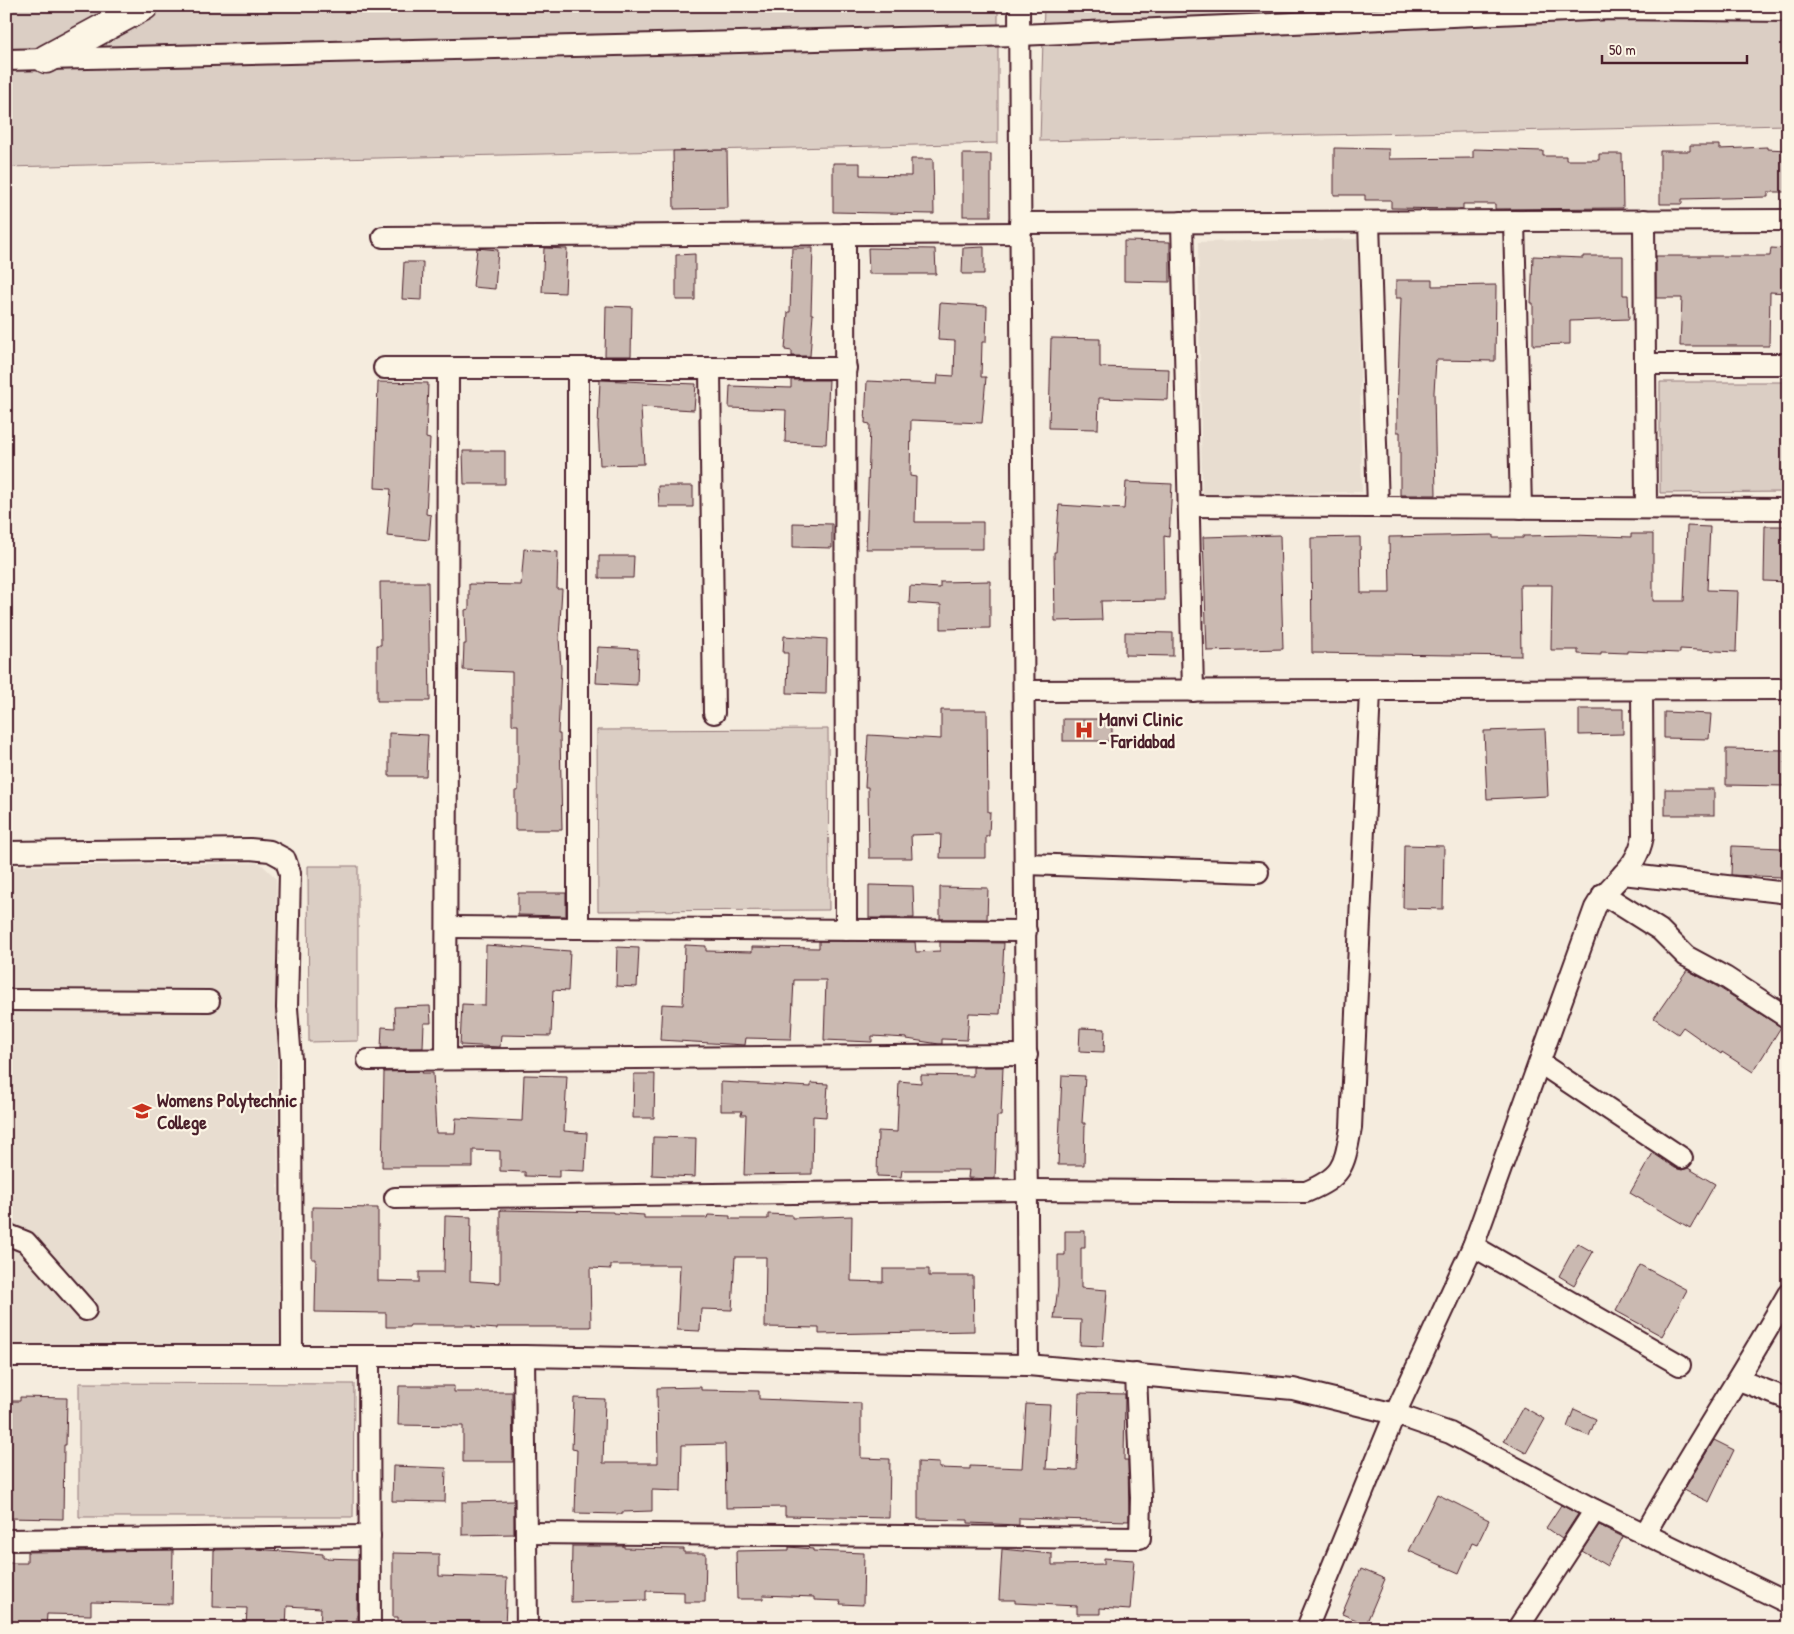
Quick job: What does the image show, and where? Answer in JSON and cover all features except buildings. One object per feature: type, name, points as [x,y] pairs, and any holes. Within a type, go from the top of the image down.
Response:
[{"type":"highway","points":[[46,59],[144,6]]},
{"type":"street","points":[[1019,6],[1029,1190],[1028,1364]]},
{"type":"street","points":[[6,60],[1019,35],[1612,9],[1788,11]]},
{"type":"street","points":[[1644,220],[1646,508]]},
{"type":"street","points":[[383,237],[845,234],[1182,222],[1788,220]]},
{"type":"street","points":[[1514,221],[1521,508]]},
{"type":"street","points":[[1182,222],[1193,691]]},
{"type":"street","points":[[1369,222],[1378,507]]},
{"type":"street","points":[[845,234],[846,930]]},
{"type":"street","points":[[1645,364],[1788,364]]},
{"type":"street","points":[[384,368],[846,368]]},
{"type":"street","points":[[446,1059],[448,368]]},
{"type":"street","points":[[578,368],[578,928]]},
{"type":"street","points":[[710,368],[714,713]]},
{"type":"street","points":[[1188,506],[1788,509]]},
{"type":"street","points":[[1024,692],[1788,689]]},
{"type":"street","points":[[395,1198],[1029,1190],[1306,1192],[1322,1186],[1339,1173],[1346,1155],[1351,1128],[1370,690]]},
{"type":"street","points":[[1307,1628],[1395,1414],[1472,1246],[1540,1063],[1589,923],[1603,894],[1639,856],[1643,836],[1642,690]]},
{"type":"street","points":[[6,852],[250,849],[270,851],[285,858],[290,873],[287,1008],[291,1060],[292,1356]]},
{"type":"street","points":[[1026,864],[1258,872]]},
{"type":"street","points":[[1623,874],[1788,893]]},
{"type":"street","points":[[1603,894],[1660,930],[1686,956],[1725,977],[1788,1018]]},
{"type":"street","points":[[446,927],[1026,931]]},
{"type":"street","points":[[6,1000],[209,1001]]},
{"type":"street","points":[[368,1060],[1027,1056]]},
{"type":"street","points":[[1540,1063],[1682,1158]]},
{"type":"street","points":[[6,1234],[26,1242],[86,1310]]},
{"type":"street","points":[[1472,1246],[1680,1365]]},
{"type":"street","points":[[1645,1534],[1682,1469],[1739,1380],[1788,1294]]},
{"type":"street","points":[[6,1356],[524,1356],[1028,1364],[1293,1389],[1395,1414],[1450,1433],[1484,1449],[1595,1510],[1788,1603]]},
{"type":"street","points":[[369,1356],[370,1628]]},
{"type":"street","points":[[524,1356],[527,1628]]},
{"type":"street","points":[[526,1533],[1140,1538],[1141,1498],[1136,1374]]},
{"type":"street","points":[[1739,1380],[1788,1400]]},
{"type":"street","points":[[1518,1628],[1595,1510]]},
{"type":"street","points":[[6,1540],[370,1536]]},
{"type":"shaded area","points":[[998,6],[998,143],[6,167],[6,7]]},
{"type":"shaded area","points":[[1044,6],[1788,6],[1788,125],[1040,141]]},
{"type":"shaded area","points":[[1358,239],[1362,492],[1202,495],[1198,242]]},
{"type":"shaded area","points":[[1660,382],[1788,382],[1788,492],[1660,493]]},
{"type":"shaded area","points":[[828,729],[829,910],[598,911],[597,730]]},
{"type":"shaded area","name":"Womens Polytechnic College","points":[[260,863],[276,878],[279,1346],[6,1344],[6,866]]},
{"type":"shaded area","points":[[308,866],[358,866],[358,1041],[309,1042]]},
{"type":"shaded area","points":[[79,1383],[354,1384],[353,1517],[79,1517]]},
{"type":"place","name":"Manvi Clinic - Faridabad","points":[[1084,730]]},
{"type":"place","name":"Womens Polytechnic College","points":[[142,1111]]}]
